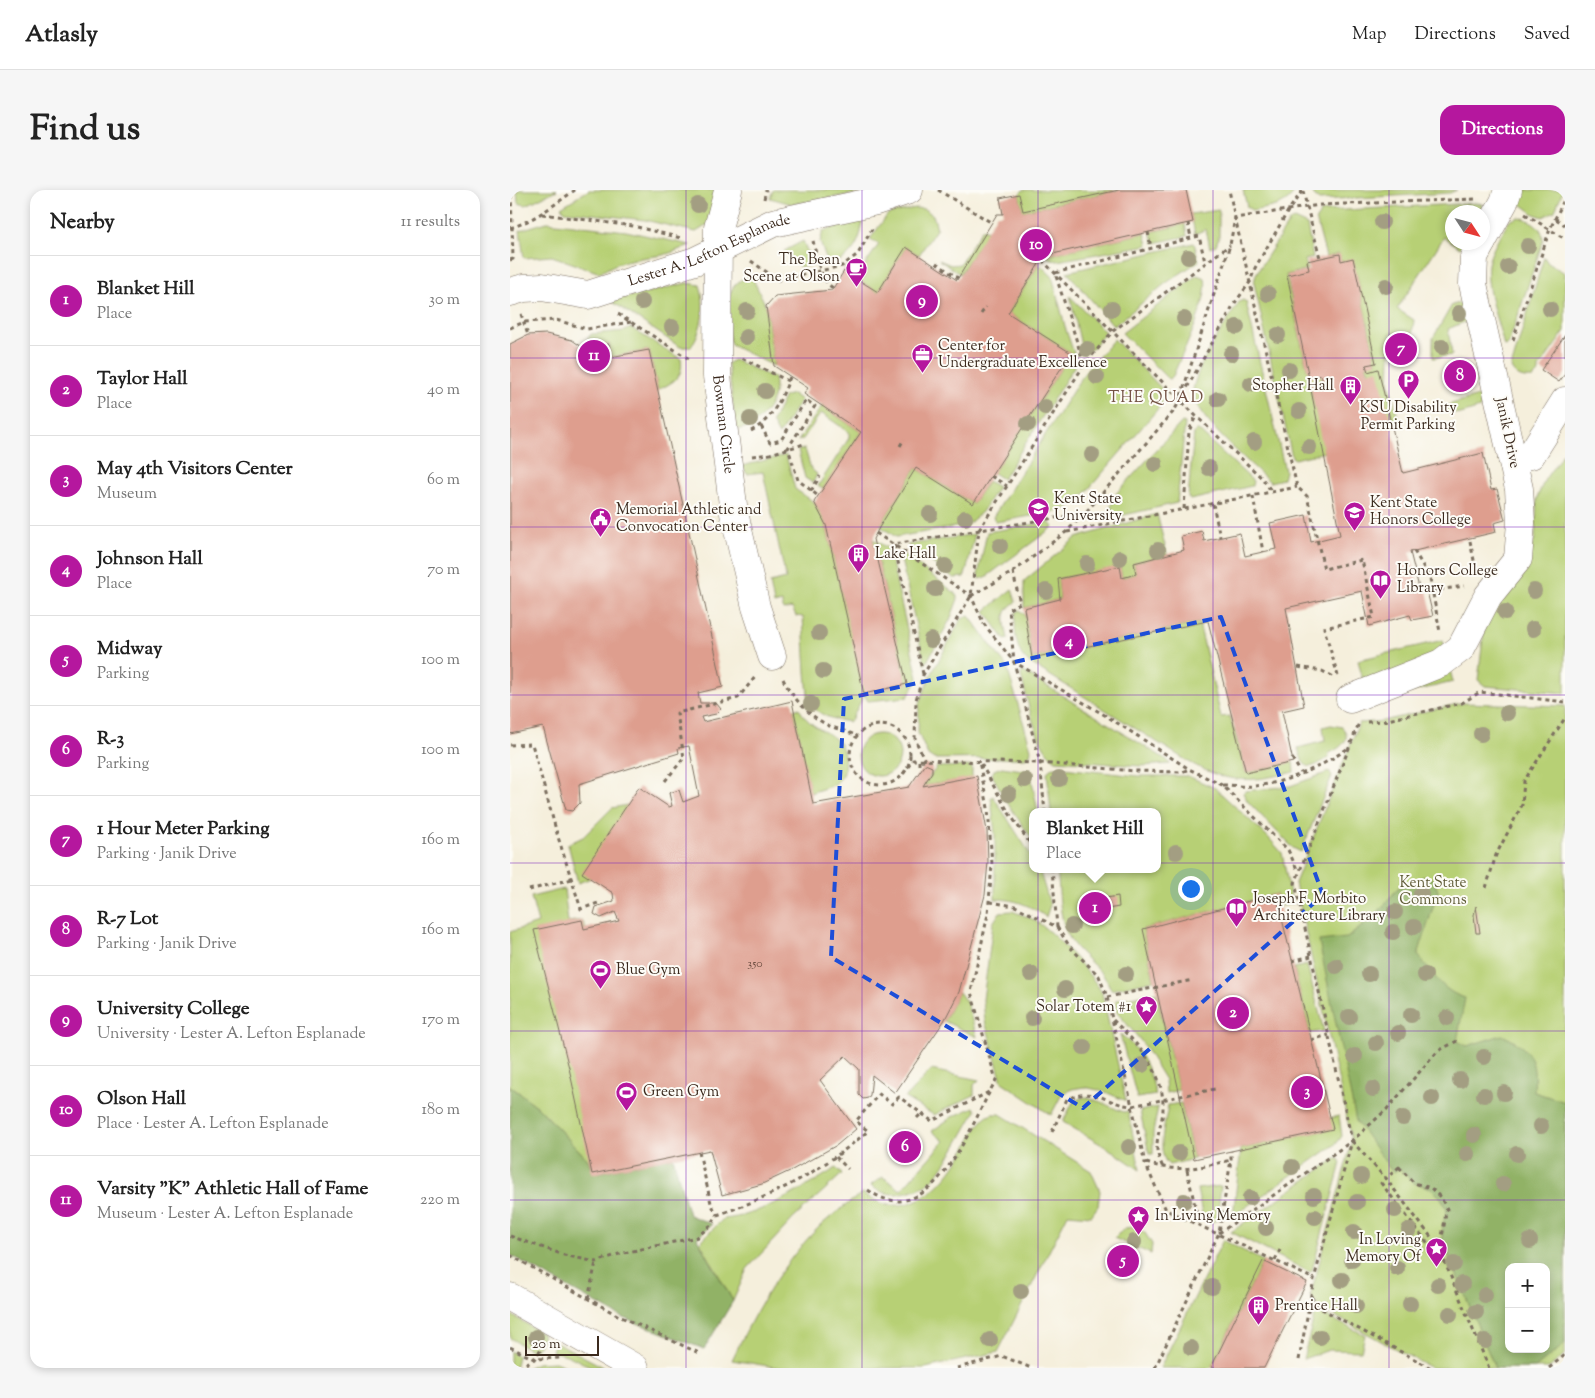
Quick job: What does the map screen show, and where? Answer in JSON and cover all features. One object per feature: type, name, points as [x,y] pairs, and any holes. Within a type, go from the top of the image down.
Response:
[{"type":"street","name":"Bowman Circle","points":[[728,190],[718,228],[723,248],[715,348],[717,376],[734,513],[756,607],[772,656]]},
{"type":"street","name":"Lester A. Lefton Esplanade","points":[[516,304],[524,288],[542,287],[588,295],[723,248],[772,223],[876,201],[909,190]]},
{"type":"street","name":"Janik Drive","points":[[1490,227],[1506,196]]},
{"type":"street","name":"Janik Drive","points":[[1355,711],[1441,663],[1460,648],[1488,596],[1518,559],[1520,506],[1512,458],[1473,284],[1474,257],[1478,250]]},
{"type":"street","points":[[1512,458],[1531,455],[1565,401]]},
{"type":"street","points":[[510,1297],[635,1368]]},
{"type":"path","points":[[510,260],[514,259],[511,227],[511,190]]},
{"type":"path","points":[[511,227],[525,223],[542,214],[575,190]]},
{"type":"path","points":[[938,190],[992,223]]},
{"type":"path","points":[[1229,190],[1297,487],[1307,496],[1324,569],[1362,560],[1374,617],[1324,628],[1339,679],[1322,671],[1298,667]]},
{"type":"path","points":[[1303,190],[1320,258]]},
{"type":"path","points":[[971,596],[1013,572],[1066,532],[1086,513],[1174,411],[1234,304],[1250,282],[1255,268],[1288,211],[1303,190]]},
{"type":"path","points":[[1235,218],[1307,207],[1506,196],[1565,239]]},
{"type":"path","points":[[1493,371],[1506,362],[1550,228],[1565,198]]},
{"type":"path","points":[[542,214],[633,226],[723,248],[778,280],[842,266],[858,254],[874,225],[876,201]]},
{"type":"path","points":[[806,216],[821,271],[827,285],[833,288]]},
{"type":"path","points":[[1180,400],[1230,245],[1235,218]]},
{"type":"path","points":[[1556,219],[1565,225]]},
{"type":"path","points":[[1188,223],[1192,238]]},
{"type":"path","points":[[1148,232],[1152,248]]},
{"type":"path","points":[[1055,273],[1199,236],[1205,263]]},
{"type":"path","points":[[925,761],[915,739],[916,700],[923,675],[971,596],[979,530],[1084,365],[1113,332],[1230,245]]},
{"type":"path","points":[[1042,260],[1196,416],[1262,478],[1272,492]]},
{"type":"path","points":[[936,263],[958,278]]},
{"type":"path","points":[[1055,273],[1084,365]]},
{"type":"path","points":[[588,295],[717,376]]},
{"type":"path","points":[[516,304],[528,335]]},
{"type":"path","points":[[981,314],[986,306]]},
{"type":"path","points":[[510,328],[524,322],[556,320],[587,329],[631,322]]},
{"type":"path","points":[[715,348],[734,354],[789,379],[777,408],[760,426],[746,434],[724,440]]},
{"type":"path","points":[[760,426],[770,443],[781,440],[806,400],[816,406],[788,448]]},
{"type":"path","points":[[1184,509],[1189,431],[1196,416]]},
{"type":"path","points":[[900,446],[904,439]]},
{"type":"path","points":[[770,454],[804,444]]},
{"type":"path","points":[[788,448],[798,480],[818,496]]},
{"type":"path","points":[[811,491],[820,476]]},
{"type":"path","points":[[991,476],[1007,486]]},
{"type":"path","points":[[1066,532],[1297,487]]},
{"type":"path","points":[[1253,496],[1263,552]]},
{"type":"path","points":[[1213,504],[1220,538]]},
{"type":"path","points":[[894,544],[1086,513]]},
{"type":"path","points":[[876,533],[971,596],[984,624],[1014,662],[1108,717],[1189,769],[1222,785],[1288,850],[1299,872]]},
{"type":"path","points":[[894,544],[923,675]]},
{"type":"path","points":[[1414,551],[1430,578],[1447,658]]},
{"type":"path","points":[[1013,572],[1020,603],[1009,609],[1014,662],[1040,763],[1045,808]]},
{"type":"path","points":[[666,781],[684,758],[676,713],[738,698],[772,656]]},
{"type":"path","points":[[1299,1360],[1314,1279],[1352,1141],[1295,882],[1349,747],[1355,711],[1383,721],[1462,703],[1480,692],[1565,702]]},
{"type":"path","points":[[790,694],[800,705],[831,726],[844,729],[857,736]]},
{"type":"path","points":[[1486,888],[1496,855],[1522,805],[1524,781],[1565,718]]},
{"type":"path","points":[[907,769],[910,751],[908,742],[894,728],[875,725],[866,728],[857,736],[850,752],[851,762],[863,779],[882,785],[900,777],[907,769],[913,760],[979,760],[1040,763],[1135,772],[1182,772],[1189,769]]},
{"type":"path","points":[[510,745],[532,744],[581,909],[598,903],[600,906]]},
{"type":"path","points":[[1222,785],[1255,786],[1301,773],[1326,764],[1349,747]]},
{"type":"path","points":[[1292,758],[1301,773]]},
{"type":"path","points":[[979,760],[1009,813],[1029,842]]},
{"type":"path","points":[[868,1190],[890,1202],[914,1197],[934,1185],[979,1116],[996,1080],[971,992],[990,902],[992,864],[988,818],[979,760]]},
{"type":"path","points":[[919,761],[919,766],[922,767]]},
{"type":"path","points":[[1053,873],[1058,927],[1070,947],[1099,976],[1113,1019],[1146,1163],[1166,1210],[1219,1233],[1314,1279]]},
{"type":"path","points":[[529,890],[572,879]]},
{"type":"path","points":[[990,902],[1015,906],[1058,927]]},
{"type":"path","points":[[1292,961],[1311,956]]},
{"type":"path","points":[[1107,997],[1193,980]]},
{"type":"path","points":[[1113,1019],[1150,1061],[1161,1084],[1162,1101],[1157,1150],[1163,1168]]},
{"type":"path","points":[[1311,1040],[1329,1035]]},
{"type":"path","points":[[1219,1233],[1352,1141],[1387,1109],[1438,1051],[1457,1040]]},
{"type":"path","points":[[1052,1132],[1067,1099],[1081,1093],[1096,1094],[1120,1105],[1132,1106],[1215,1089]]},
{"type":"path","points":[[510,1236],[564,1255],[596,1262],[619,1254],[697,1237],[712,1224],[717,1215],[766,1196],[814,1173],[868,1132],[856,1121],[879,1094],[892,1104],[899,1097],[932,1120],[989,1092]]},
{"type":"path","points":[[918,1118],[922,1113]]},
{"type":"path","points":[[1352,1141],[1386,1179]]},
{"type":"path","points":[[1154,1368],[1219,1233],[1231,1151]]},
{"type":"path","points":[[699,1152],[711,1203],[717,1215]]},
{"type":"path","points":[[836,1157],[848,1169]]},
{"type":"path","points":[[1146,1163],[1163,1168],[1188,1170],[1231,1160]]},
{"type":"path","points":[[1399,1167],[1414,1184],[1431,1188],[1441,1198],[1447,1209],[1442,1239],[1433,1250],[1382,1183],[1386,1179],[1399,1167]]},
{"type":"path","points":[[1188,1170],[1199,1224]]},
{"type":"path","points":[[1438,1246],[1489,1368]]},
{"type":"path","points":[[1275,1260],[1280,1250]]},
{"type":"path","points":[[510,1255],[619,1316],[701,1354]]},
{"type":"path","points":[[588,1298],[596,1262]]},
{"type":"path","points":[[1310,1296],[1320,1308],[1431,1368]]},
{"type":"path","points":[[519,1368],[534,1359],[558,1324]]},
{"type":"path","points":[[510,1347],[534,1359],[558,1357],[567,1360]]},
{"type":"path","points":[[1549,1368],[1565,1355]]},
{"type":"path","points":[[957,1368],[1002,1356],[1031,1368]]},
{"type":"highlighted area","points":[[1221,617],[1323,895],[1083,1108],[831,957],[844,699]]},
{"type":"green space","points":[[517,190],[557,190],[526,205],[518,203]]},
{"type":"green space","points":[[589,190],[720,190],[712,222],[696,232],[645,220],[565,211],[561,207]]},
{"type":"green space","points":[[773,190],[866,190],[860,193],[792,204],[770,198]]},
{"type":"green space","points":[[1023,190],[1119,190],[1023,211],[1019,194]]},
{"type":"green space","points":[[1243,190],[1295,190],[1292,196],[1283,203],[1253,211],[1247,207]]},
{"type":"green space","points":[[1312,190],[1457,190],[1450,193],[1319,200],[1314,196]]},
{"type":"green space","points":[[1521,190],[1563,190],[1555,211],[1543,217],[1534,214],[1521,204]]},
{"type":"green space","points":[[1477,203],[1482,204],[1445,205],[1445,238],[1397,309],[1414,320],[1412,335],[1391,333],[1389,382],[1399,422],[1391,425],[1366,365],[1376,362],[1353,259],[1341,261],[1339,254],[1326,257],[1316,219],[1321,212]]},
{"type":"green space","points":[[915,208],[924,209],[933,215],[937,228],[919,255],[906,247],[878,292],[844,271],[846,266],[860,272],[879,244],[870,239],[888,214]]},
{"type":"green space","points":[[1219,210],[1219,237],[1216,245],[1210,248],[1206,229],[1195,234],[1191,214]]},
{"type":"green space","points":[[1519,217],[1528,220],[1539,228],[1543,241],[1508,345],[1504,346],[1490,295],[1488,264],[1494,247],[1509,221]]},
{"type":"green space","points":[[863,219],[860,235],[854,249],[843,259],[828,264],[820,242],[823,231]]},
{"type":"green space","points":[[1294,219],[1307,225],[1313,258],[1305,260],[1307,269],[1286,275],[1309,377],[1321,375],[1323,382],[1310,385],[1325,452],[1295,459],[1292,457],[1254,283],[1256,274],[1289,222]]},
{"type":"green space","points":[[547,222],[626,231],[690,245],[674,252],[621,263],[600,273],[552,256],[524,258],[520,230]]},
{"type":"green space","points":[[1185,224],[1187,236],[1154,243],[1151,232]]},
{"type":"green space","points":[[982,229],[988,231],[960,274],[939,260],[951,265],[960,264]]},
{"type":"green space","points":[[1145,233],[1148,245],[1057,261],[1044,256]]},
{"type":"green space","points":[[803,241],[813,265],[800,267],[784,251]]},
{"type":"green space","points":[[1194,243],[1199,261],[1166,283],[1114,326],[1067,272]]},
{"type":"green space","points":[[1544,257],[1548,263],[1565,273],[1565,331],[1539,368],[1539,372],[1533,378],[1523,378],[1515,374],[1511,368]]},
{"type":"green space","points":[[1039,264],[1052,276],[1066,330],[1077,362],[1003,479],[993,473],[1071,353],[1008,313]]},
{"type":"green space","points":[[751,275],[766,306],[774,366],[731,345],[728,317],[730,294],[736,284]]},
{"type":"green space","points":[[1197,275],[1205,278],[1203,300],[1188,341],[1170,379],[1122,333]]},
{"type":"green space","points":[[687,283],[700,285],[703,301],[701,325],[691,347],[680,347],[611,301]]},
{"type":"green space","points":[[1070,296],[1105,332],[1093,348],[1086,352],[1082,350]]},
{"type":"green space","points":[[1243,300],[1246,302],[1285,471],[1283,479],[1270,482],[1211,425],[1194,400],[1193,390],[1200,368],[1219,333],[1239,302]]},
{"type":"green space","points":[[1465,302],[1469,320],[1448,329],[1452,355],[1433,358],[1433,338],[1452,305]]},
{"type":"green space","points":[[631,328],[681,359],[681,371],[673,382],[658,390],[649,350],[610,357],[609,344],[585,349],[584,344],[591,334],[625,331]]},
{"type":"green space","points":[[1114,339],[1165,392],[1162,404],[1081,498],[1069,507],[1054,512],[996,522],[993,517],[1083,375]]},
{"type":"green space","points":[[734,360],[774,378],[775,387],[771,404],[766,412],[752,424],[736,430],[728,363]]},
{"type":"green space","points":[[793,394],[801,400],[779,435],[772,422],[785,396]]},
{"type":"green space","points":[[1485,394],[1480,408],[1461,414],[1447,412],[1448,405]]},
{"type":"green space","points":[[822,406],[861,432],[823,489],[818,486],[849,438],[849,432],[821,413],[803,439],[798,441]]},
{"type":"green space","points":[[1182,422],[1185,423],[1177,503],[1120,516],[1114,513],[1111,506],[1114,496]]},
{"type":"green space","points":[[1197,429],[1253,481],[1252,486],[1190,500],[1188,497],[1194,433]]},
{"type":"green space","points":[[805,449],[811,469],[817,474],[813,483],[805,478],[798,450]]},
{"type":"green space","points":[[1565,451],[1565,693],[1485,686],[1478,680],[1486,614],[1525,567],[1535,538],[1537,498],[1545,479]]},
{"type":"green space","points":[[786,455],[795,489],[814,502],[826,525],[865,694],[907,684],[873,539],[889,549],[918,678],[908,697],[868,701],[864,695],[850,722],[822,714],[813,707],[810,702],[806,676],[803,617],[796,616],[792,608],[783,610],[782,602],[774,604],[770,583],[786,579],[763,472],[747,474],[742,466]]},
{"type":"green space","points":[[916,468],[973,504],[988,481],[998,487],[982,512],[967,525],[896,537],[880,526]]},
{"type":"green space","points":[[1157,514],[1167,554],[1134,563],[1136,574],[1122,578],[1120,567],[1058,579],[1060,599],[1024,608],[1024,581],[1076,538]]},
{"type":"green space","points":[[1049,522],[1053,527],[986,577],[980,579],[978,575],[987,532]]},
{"type":"green space","points":[[975,534],[964,577],[954,578],[907,545]]},
{"type":"green space","points":[[900,555],[905,555],[955,593],[958,599],[950,620],[925,665]]},
{"type":"green space","points":[[1012,589],[1016,602],[1006,613],[1005,623],[1008,639],[1005,640],[985,611]]},
{"type":"green space","points":[[1020,610],[1025,615],[1032,658],[1199,623],[1221,717],[1230,716],[1246,773],[1293,762],[1294,772],[1265,778],[1229,778],[1217,775],[1189,762],[1027,661],[1020,651],[1016,639],[1016,612]]},
{"type":"green space","points":[[969,616],[1007,667],[1031,749],[1030,755],[1025,758],[934,759],[928,755],[918,733],[919,704],[931,675],[961,619]]},
{"type":"green space","points":[[1443,640],[1453,682],[1368,702],[1358,660]]},
{"type":"green space","points":[[1024,672],[1167,760],[1170,764],[1141,766],[1056,760],[1043,745],[1033,722],[1021,676],[1021,673]]},
{"type":"green space","name":"Kent State Commons","points":[[1462,703],[1565,706],[1565,1355],[1549,1368],[1431,1368],[1320,1308],[1310,1297],[1352,1141],[1295,883],[1359,723],[1383,721]]},
{"type":"green space","points":[[799,708],[814,725],[837,741],[842,749],[845,760],[843,776],[834,785],[810,793],[794,710]]},
{"type":"green space","points":[[1331,725],[1342,727],[1346,740],[1337,749],[1328,754],[1330,757],[1313,766],[1306,765],[1298,748],[1325,741],[1323,727]]},
{"type":"green space","points":[[883,734],[891,737],[897,743],[900,755],[897,767],[891,773],[875,776],[867,773],[861,767],[858,751],[861,743],[867,737]]},
{"type":"green space","points":[[972,766],[972,778],[923,786],[937,767]]},
{"type":"green space","points":[[1002,767],[1030,771],[1037,808],[1029,808],[1029,835],[1010,807],[992,775],[994,770]]},
{"type":"green space","points":[[1053,767],[1138,776],[1188,776],[1215,788],[1267,836],[1282,853],[1292,904],[1279,906],[1276,894],[1143,929],[1154,980],[1111,990],[1103,975],[1080,952],[1066,931],[1061,914],[1057,873],[1161,873],[1161,808],[1051,808],[1047,772]]},
{"type":"green space","points":[[1329,772],[1332,776],[1301,852],[1293,848],[1248,802],[1243,793],[1245,791],[1290,786]]},
{"type":"green space","points":[[993,796],[1029,852],[1029,873],[1040,873],[1050,905],[1046,917],[1022,904],[1009,900],[995,899],[995,834],[991,798]]},
{"type":"green space","points":[[627,805],[591,878],[578,883],[568,844],[583,837],[612,808]]},
{"type":"green space","points":[[1425,876],[1433,879],[1438,891],[1418,955],[1444,987],[1465,998],[1457,1041],[1467,1046],[1502,1035],[1512,1040],[1526,1051],[1533,1064],[1534,1092],[1565,1102],[1565,1344],[1535,1368],[1495,1368],[1442,1239],[1447,1209],[1441,1198],[1431,1188],[1414,1183],[1399,1168],[1393,1173],[1356,1121],[1319,941],[1347,938],[1375,916],[1398,888]]},
{"type":"green space","points":[[564,889],[568,922],[582,920],[686,1154],[592,1174],[589,1161],[538,1107],[510,1086],[510,932],[538,923],[531,897]]},
{"type":"green space","points":[[1012,911],[1032,919],[1061,943],[1102,993],[1126,1101],[1103,1091],[1084,1087],[1072,1089],[1062,1094],[1051,1115],[1002,1082],[985,1021],[983,1000],[993,923],[1000,912]]},
{"type":"green space","points":[[1307,965],[1324,1031],[1310,1033],[1294,968]]},
{"type":"green space","points":[[959,992],[967,1003],[977,1037],[944,1021]]},
{"type":"green space","points":[[1156,992],[1179,1090],[1166,1093],[1165,1080],[1141,1041],[1117,1012],[1116,1000]]},
{"type":"green space","points":[[1120,1034],[1134,1046],[1144,1061],[1156,1095],[1137,1098]]},
{"type":"green space","points":[[931,1070],[979,1080],[974,1085],[974,1095],[934,1115],[905,1098]]},
{"type":"green space","points":[[510,1086],[538,1107],[589,1161],[592,1174],[673,1157],[689,1215],[712,1224],[697,1238],[733,1301],[704,1349],[619,1316],[510,1255]]},
{"type":"green space","points":[[1083,1097],[1099,1101],[1124,1112],[1128,1111],[1140,1170],[1114,1152],[1063,1122],[1073,1102]]},
{"type":"green space","points":[[1181,1103],[1194,1159],[1169,1165],[1165,1160],[1162,1145],[1168,1105]]},
{"type":"green space","points":[[974,1107],[976,1111],[954,1149],[929,1183],[904,1193],[896,1194],[882,1192],[871,1185],[883,1177],[901,1190],[944,1141],[932,1131],[952,1117]]},
{"type":"green space","points":[[1158,1107],[1153,1133],[1153,1154],[1149,1154],[1140,1111]]},
{"type":"green space","points":[[992,1114],[1000,1114],[1091,1171],[1100,1191],[1098,1206],[1091,1216],[1068,1214],[998,1352],[925,1368],[781,1368],[732,1360],[760,1306],[781,1272],[820,1226],[862,1193],[880,1203],[892,1205],[905,1204],[922,1198],[938,1186],[951,1172],[980,1123]]},
{"type":"green space","points":[[1339,1116],[1342,1136],[1336,1144],[1233,1216],[1241,1149],[1332,1129],[1330,1118]]},
{"type":"green space","points":[[1335,1159],[1339,1159],[1341,1163],[1312,1271],[1309,1272],[1231,1232]]},
{"type":"green space","points":[[836,1168],[842,1174],[793,1219],[747,1269],[733,1301],[700,1242],[723,1219],[737,1217],[766,1207]]},
{"type":"green space","points":[[1221,1186],[1217,1219],[1211,1223],[1203,1219],[1197,1189]]},
{"type":"green space","points":[[1134,1227],[1145,1233],[1152,1244],[1151,1254],[1114,1238],[1125,1228]]},
{"type":"green space","points":[[1223,1240],[1263,1261],[1211,1368],[1160,1368]]},
{"type":"green space","points":[[1315,1313],[1320,1313],[1365,1335],[1361,1351],[1329,1350],[1303,1359]]},
{"type":"green space","points":[[510,1314],[543,1334],[539,1346],[532,1351],[510,1338]]},
{"type":"green space","points":[[558,1343],[605,1368],[590,1366],[566,1355],[552,1352],[554,1344]]},
{"type":"green space","points":[[510,1351],[518,1356],[516,1365],[512,1368],[510,1368]]},
{"type":"green space","points":[[555,1362],[570,1368],[527,1368],[537,1363]]},
{"type":"building","name":"Center for Undergraduate Excellence","points":[[1119,190],[1186,190],[1193,222],[1044,256],[1008,313],[1071,353],[973,504],[916,468],[880,526],[873,539],[907,684],[864,694],[826,525],[814,502],[861,432],[804,394],[808,388],[774,366],[766,306],[775,296],[832,290],[844,271],[878,292],[906,247],[957,280],[997,214],[1003,214],[1000,198],[1019,194],[1023,211]]},
{"type":"building","points":[[1340,254],[1341,261],[1353,258],[1376,363],[1366,365],[1368,372],[1378,369],[1403,473],[1483,453],[1491,490],[1497,489],[1505,520],[1494,523],[1496,532],[1410,552],[1419,588],[1426,587],[1433,616],[1412,620],[1410,615],[1369,626],[1362,591],[1286,608],[1304,706],[1282,711],[1293,762],[1246,773],[1208,621],[1032,658],[1024,608],[1060,599],[1058,579],[1120,566],[1122,578],[1136,574],[1134,563],[1184,550],[1181,536],[1202,531],[1204,541],[1240,533],[1245,556],[1276,549],[1270,523],[1306,515],[1311,542],[1340,535],[1310,385],[1323,382],[1321,375],[1309,378],[1287,275],[1309,270],[1307,261]]},
{"type":"building","points":[[546,334],[572,340],[585,349],[609,344],[610,357],[649,350],[723,687],[698,693],[700,703],[716,703],[721,709],[716,714],[701,717],[703,722],[792,701],[813,804],[909,787],[925,764],[932,767],[932,772],[923,786],[977,776],[987,831],[988,862],[985,895],[959,992],[944,1021],[895,1093],[872,1075],[870,1095],[868,1098],[863,1099],[859,1095],[859,1069],[845,1056],[820,1080],[856,1129],[837,1145],[792,1170],[762,1184],[722,1195],[710,1150],[592,1174],[569,1068],[534,930],[582,920],[584,929],[619,921],[615,912],[601,918],[594,914],[596,907],[614,901],[613,893],[582,873],[639,787],[669,807],[672,806],[669,793],[679,790],[683,802],[699,796],[689,746],[678,748],[679,753],[579,784],[580,803],[572,811],[566,810],[543,727],[510,734],[510,344],[528,335]]},
{"type":"building","points":[[1565,335],[1565,374],[1559,382],[1541,370]]},
{"type":"building","points":[[1276,894],[1333,1129],[1194,1159],[1143,929]]},
{"type":"building","points":[[1118,896],[1119,907],[1107,909],[1106,898]]},
{"type":"building","points":[[1476,906],[1480,933],[1476,933],[1474,915]]},
{"type":"building","name":"Prentice Hall","points":[[1263,1261],[1307,1282],[1264,1368],[1211,1368]]},
{"type":"place","name":"Olson Hall","points":[[1036,245]]},
{"type":"place","name":"The Bean Scene at Olson","points":[[856,288]]},
{"type":"place","name":"University College","points":[[922,301]]},
{"type":"place","name":"1 Hour Meter Parking","points":[[1401,349]]},
{"type":"place","name":"Varsity \"K\" Athletic Hall of Fame","points":[[594,356]]},
{"type":"place","name":"Center for Undergraduate Excellence","points":[[922,374]]},
{"type":"place","name":"R-7 Lot","points":[[1460,376]]},
{"type":"place","name":"KSU Disability Permit Parking","points":[[1408,399]]},
{"type":"place","name":"Stopher Hall","points":[[1350,405]]},
{"type":"place","name":"Kent State University","points":[[1038,527]]},
{"type":"place","name":"Kent State Honors College","points":[[1354,531]]},
{"type":"place","name":"Memorial Athletic and Convocation Center","points":[[600,538]]},
{"type":"place","name":"Lake Hall","points":[[859,573]]},
{"type":"place","name":"Honors College Library","points":[[1381,599]]},
{"type":"place","name":"Johnson Hall","points":[[1069,642]]},
{"type":"place","name":"Blanket Hill","points":[[1095,908]]},
{"type":"place","name":"Joseph F. Morbito Architecture Library","points":[[1237,927]]},
{"type":"place","name":"Blue Gym","points":[[600,989]]},
{"type":"place","name":"Taylor Hall","points":[[1233,1013]]},
{"type":"place","name":"Solar Totem #1","points":[[1147,1026]]},
{"type":"place","name":"May 4th Visitors Center","points":[[1307,1092]]},
{"type":"place","name":"Green Gym","points":[[627,1111]]},
{"type":"place","name":"R-3","points":[[905,1147]]},
{"type":"place","name":"In Living Memory","points":[[1139,1235]]},
{"type":"place","name":"Midway","points":[[1123,1261]]},
{"type":"place","name":"In Loving Memory Of","points":[[1437,1268]]},
{"type":"place","name":"Prentice Hall","points":[[1259,1325]]},
{"type":"district","name":"THE QUAD","points":[[1156,398]]}]
